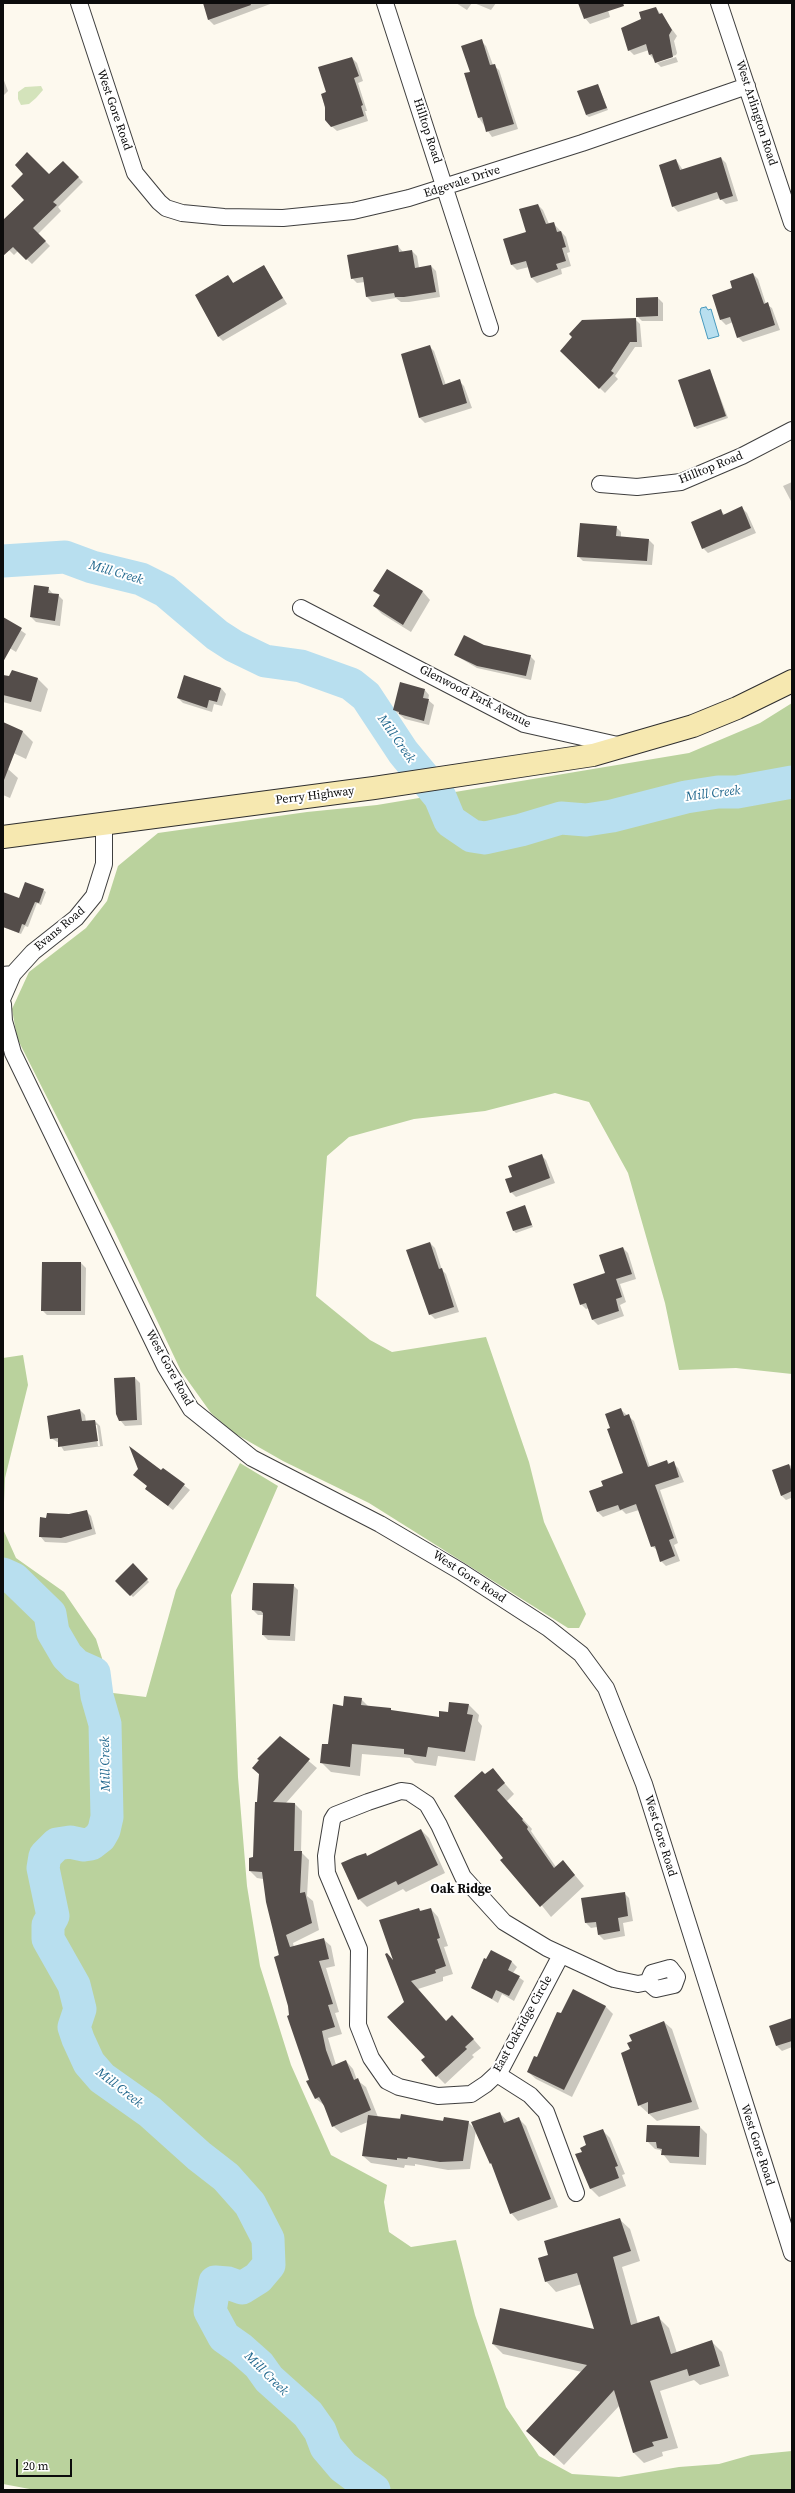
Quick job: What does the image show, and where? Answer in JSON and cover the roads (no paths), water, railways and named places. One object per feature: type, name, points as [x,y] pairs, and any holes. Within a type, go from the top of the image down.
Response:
[{"type":"main road","name":"Glenwood Park Avenue","points":[[626,746],[693,726],[737,708],[792,681]]},
{"type":"main road","name":"Perry Highway","points":[[3,837],[374,788],[593,755],[626,746]]},
{"type":"street","name":"West Gore Road","points":[[79,3],[135,173],[149,193],[166,208]]},
{"type":"street","name":"Hilltop Road","points":[[385,3],[490,328]]},
{"type":"street","name":"West Arlington Road","points":[[719,3],[792,223]]},
{"type":"street","name":"Edgevale Drive","points":[[166,208],[182,213],[224,217],[283,218],[353,211],[446,188],[747,86]]},
{"type":"street","name":"Hilltop Road","points":[[600,484],[642,487],[681,482],[742,456],[792,430]]},
{"type":"street","name":"Glenwood Park Avenue","points":[[301,608],[524,724],[626,746]]},
{"type":"street","name":"Evans Road","points":[[8,974],[76,918],[94,896],[104,864],[104,823]]},
{"type":"street","points":[[3,997],[8,974]]},
{"type":"street","name":"West Gore Road","points":[[3,1004],[7,1032],[13,1052],[165,1366],[191,1409],[252,1458],[380,1524],[475,1580],[548,1628],[581,1654],[606,1688],[636,1760],[792,2254]]},
{"type":"street","name":"East Oakridge Circle","points":[[401,1791],[419,1797],[427,1804],[439,1825],[463,1877],[484,1902],[504,1922],[518,1932],[561,1955],[496,2074],[486,2084],[472,2094],[455,2095],[422,2093],[399,2088],[387,2081],[371,2058],[358,2025],[359,1949],[327,1873],[326,1856],[330,1828],[335,1815],[401,1791]]},
{"type":"street","points":[[561,1955],[614,1979],[638,1984],[648,1982],[652,1973],[670,1968],[677,1977],[701,1968]]},
{"type":"street","points":[[496,2074],[530,2095],[546,2112],[576,2193]]},
{"type":"water","points":[[706,307],[708,310],[711,309],[719,336],[708,339],[700,312],[701,308]]},
{"type":"waterway","name":"Mill Creek","points":[[3,561],[65,557],[92,567],[141,579],[165,591],[217,635],[234,646],[265,661],[301,666],[351,684],[366,696],[403,752],[440,797],[450,821],[472,836],[485,838],[521,830],[561,818],[586,820],[612,816],[686,797],[718,792],[737,792],[792,782]]},
{"type":"waterway","name":"Mill Creek","points":[[3,1574],[14,1579],[50,1614],[53,1632],[67,1656],[76,1665],[94,1673],[97,1696],[105,1724],[107,1817],[104,1830],[100,1837],[91,1844],[84,1845],[70,1842],[57,1844],[45,1856],[43,1868],[53,1916],[48,1925],[48,1939],[74,1985],[80,2009],[74,2027],[78,2039],[89,2063],[102,2078],[150,2112],[199,2156],[226,2177],[250,2204],[268,2239],[269,2265],[258,2278],[242,2288],[228,2283],[215,2282],[210,2311],[224,2337],[241,2349],[259,2365],[269,2379],[308,2414],[320,2431],[326,2447],[343,2467],[374,2490]]},
{"type":"district","name":"Oak Ridge","points":[[461,1890]]}]
